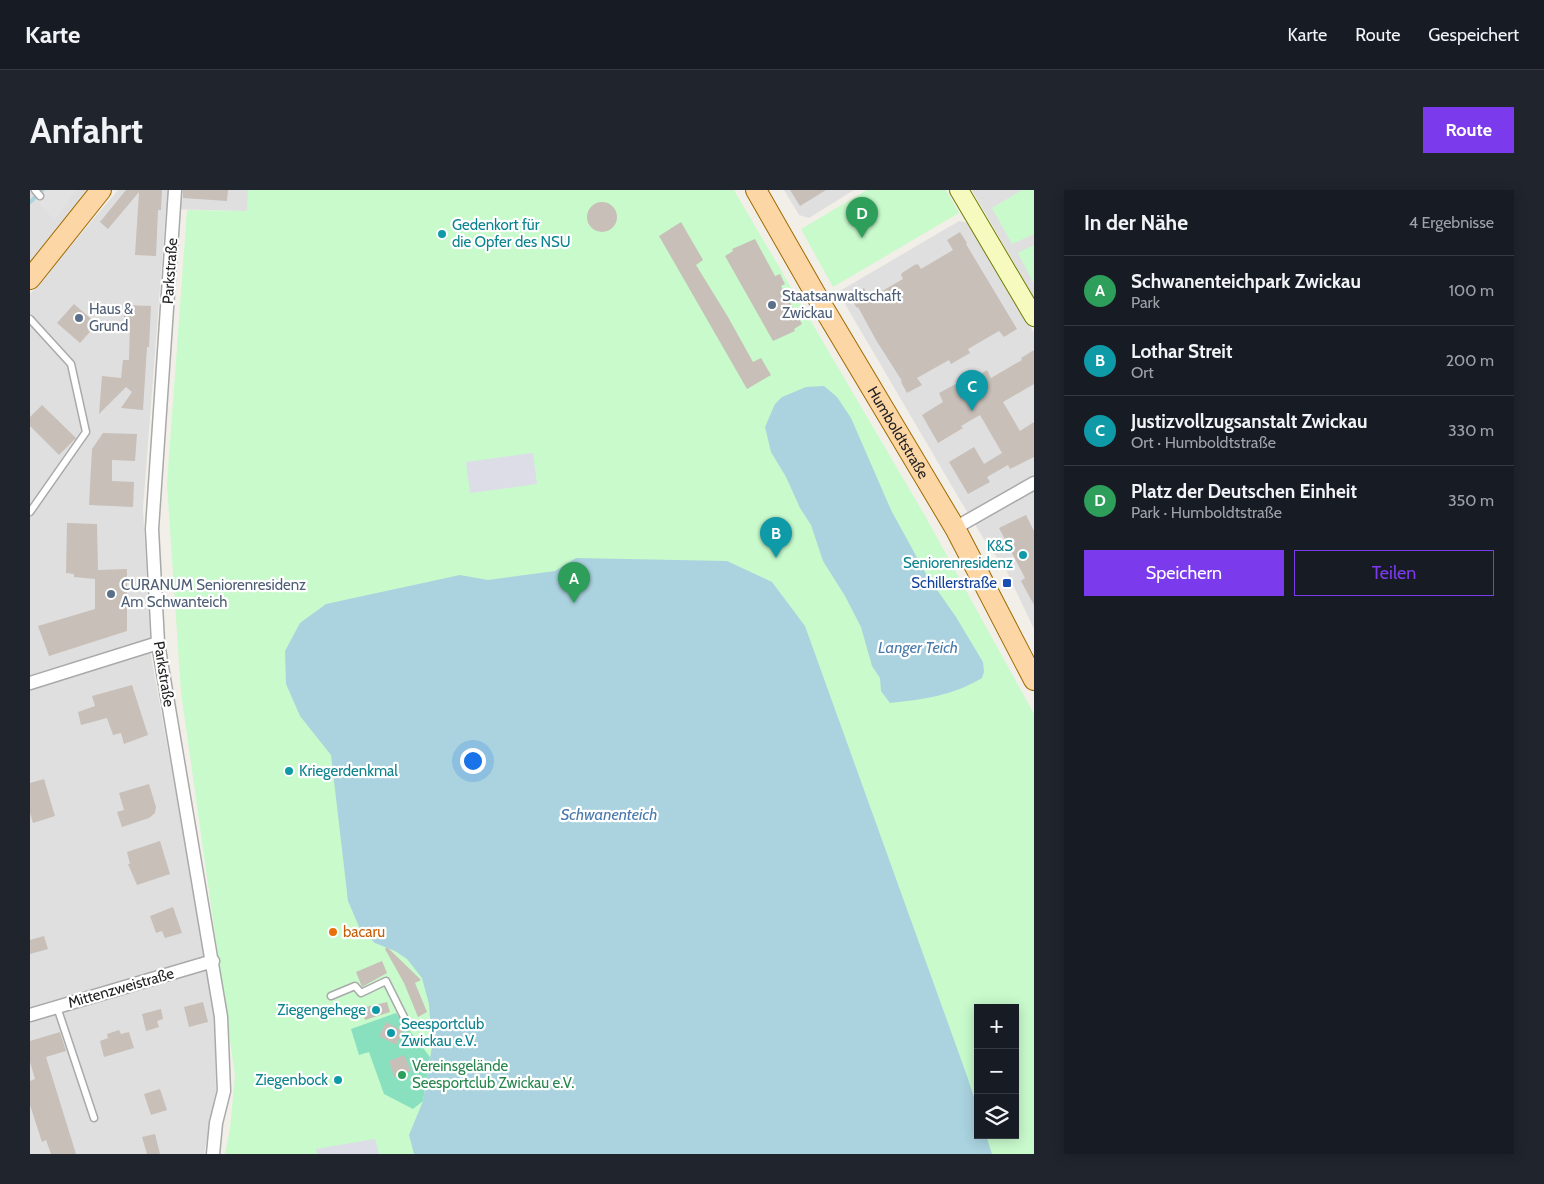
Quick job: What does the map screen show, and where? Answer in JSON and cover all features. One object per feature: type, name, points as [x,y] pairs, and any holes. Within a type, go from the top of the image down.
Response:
[{"type":"main road","points":[[30,278],[102,190]]},
{"type":"main road","name":"Humboldtstraße","points":[[756,190],[820,302],[955,528],[1034,680]]},
{"type":"main road","points":[[959,190],[1034,317]]},
{"type":"street","name":"Parkstraße","points":[[175,190],[152,529],[158,642],[222,1017],[224,1091],[216,1123],[213,1154]]},
{"type":"street","points":[[955,528],[1034,483]]},
{"type":"street","points":[[30,683],[158,642]]},
{"type":"street","name":"Mittenzweistraße","points":[[30,1015],[213,960]]},
{"type":"lane","points":[[35,190],[40,196]]},
{"type":"lane","points":[[30,319],[71,364],[86,432],[30,512]]},
{"type":"lane","points":[[330,996],[355,986],[360,993],[386,982],[404,1016]]},
{"type":"lane","points":[[57,1006],[94,1118]]},
{"type":"shaded area","points":[[30,190],[91,190],[30,264]]},
{"type":"shaded area","points":[[47,190],[77,190],[54,220],[36,200]]},
{"type":"shaded area","points":[[118,190],[248,190],[248,211],[166,209],[143,509],[151,656],[214,1003],[216,1092],[204,1154],[30,1154],[30,294]]},
{"type":"shaded area","points":[[784,190],[854,190],[809,218],[799,215]]},
{"type":"shaded area","points":[[972,190],[1034,190],[1034,298],[1022,277]]},
{"type":"shaded area","points":[[959,221],[969,223],[1034,333],[1034,629],[1004,566],[990,549],[960,500],[838,292]]},
{"type":"shaded area","points":[[533,453],[537,484],[470,493],[466,462]]},
{"type":"shaded area","points":[[375,1139],[379,1154],[317,1154],[316,1149]]},
{"type":"green space","points":[[248,190],[734,190],[924,514],[1034,714],[1034,1154],[225,1154],[230,1129],[235,1076],[181,692],[167,484],[187,210],[247,211]]},
{"type":"green space","points":[[867,190],[946,190],[959,213],[833,287],[801,229]]},
{"type":"green space","points":[[1022,190],[1034,190],[1034,234],[1012,244],[992,208]]},
{"type":"green space","points":[[1034,245],[1034,284],[1018,253]]},
{"type":"green space","name":"Vereinsgelände Seesportclub Zwickau e.V.","points":[[396,1013],[430,1057],[423,1101],[413,1109],[384,1094],[369,1052],[359,1055],[351,1029]]},
{"type":"water","name":"Langer Teich","points":[[824,386],[837,397],[851,418],[891,510],[926,574],[956,617],[983,662],[984,672],[982,678],[971,684],[938,696],[890,703],[881,691],[880,678],[872,666],[861,627],[845,596],[823,561],[811,525],[771,452],[765,427],[775,404],[782,397],[806,387]]},
{"type":"water","name":"Schwanenteich","points":[[576,558],[727,561],[772,582],[805,626],[967,1076],[974,1098],[974,1139],[987,1139],[992,1154],[414,1154],[409,1135],[423,1101],[432,1046],[429,1004],[422,978],[407,959],[395,951],[375,943],[360,929],[348,901],[331,755],[300,716],[286,684],[285,651],[300,623],[326,604],[460,575],[488,580],[555,571]]},
{"type":"building","points":[[126,190],[162,190],[161,210],[158,210],[156,256],[135,255],[139,192],[108,229],[100,222]]},
{"type":"building","points":[[183,190],[228,190],[227,201],[183,198]]},
{"type":"building","points":[[790,190],[826,190],[800,206]]},
{"type":"building","points":[[602,202],[612,207],[617,217],[612,227],[602,232],[592,227],[587,217],[592,207]]},
{"type":"building","points":[[681,222],[703,260],[696,265],[753,362],[761,358],[771,375],[747,389],[659,236]]},
{"type":"building","points":[[960,232],[1017,329],[1004,337],[999,331],[968,349],[970,353],[951,364],[949,360],[917,378],[922,385],[907,393],[902,381],[858,307],[850,297],[864,288],[870,298],[903,279],[902,273],[916,264],[921,269],[953,250],[947,240]]},
{"type":"building","name":"Staatsanwaltschaft Zwickau","points":[[755,239],[775,276],[780,274],[785,284],[781,286],[802,324],[794,329],[795,331],[773,341],[725,256],[733,251],[732,249]]},
{"type":"building","points":[[74,304],[97,324],[80,343],[57,323]]},
{"type":"building","points":[[124,305],[151,306],[143,410],[121,408],[132,392],[126,387],[99,414],[102,376],[121,378],[123,360],[129,360],[130,323],[124,323]]},
{"type":"building","points":[[1034,350],[1034,384],[1003,402],[1020,431],[1034,422],[1034,457],[1010,469],[1008,465],[987,477],[990,482],[968,494],[949,462],[974,447],[984,464],[1002,453],[980,415],[938,443],[922,415],[943,402],[939,393],[967,378],[969,381],[987,370],[991,378],[1022,360],[1021,358]]},
{"type":"building","points":[[42,405],[76,438],[59,455],[30,426],[30,417]]},
{"type":"building","points":[[103,433],[137,434],[135,461],[112,460],[112,481],[134,482],[133,507],[89,505],[92,449]]},
{"type":"building","name":"K&S Seniorenresidenz","points":[[1026,515],[1034,531],[1034,605],[1021,581],[1025,578],[999,528]]},
{"type":"building","name":"CURANUM Seniorenresidenz Am Schwanteich","points":[[67,523],[97,524],[98,570],[127,569],[127,631],[49,656],[38,626],[95,609],[95,579],[74,577],[74,574],[66,573]]},
{"type":"building","points":[[132,685],[148,735],[124,744],[121,733],[113,735],[107,718],[81,725],[78,712],[95,706],[92,696]]},
{"type":"building","points":[[44,779],[55,816],[33,823],[30,813],[30,783]]},
{"type":"building","points":[[149,784],[156,807],[155,813],[149,818],[122,827],[117,812],[124,810],[119,793]]},
{"type":"building","points":[[160,841],[170,874],[137,885],[128,864],[130,864],[127,852]]},
{"type":"building","points":[[173,907],[182,933],[165,938],[162,931],[156,933],[150,916]]},
{"type":"building","points":[[44,936],[48,949],[30,954],[30,940]]},
{"type":"building","points":[[387,947],[421,980],[415,983],[427,1012],[418,1017],[404,983],[385,949]]},
{"type":"building","points":[[382,961],[387,973],[362,987],[356,972]]},
{"type":"building","points":[[203,1002],[208,1022],[189,1027],[184,1007]]},
{"type":"building","name":"Ziegengehege","points":[[387,1002],[390,1012],[365,1020],[362,1008]]},
{"type":"building","points":[[161,1009],[163,1019],[157,1021],[159,1027],[146,1031],[142,1014]]},
{"type":"building","name":"Seesportclub Zwickau e.V.","points":[[386,1022],[403,1031],[396,1045],[379,1036]]},
{"type":"building","points":[[119,1030],[121,1034],[129,1032],[134,1048],[104,1057],[100,1041],[108,1038],[107,1034]]},
{"type":"building","points":[[60,1032],[66,1051],[46,1057],[76,1154],[51,1154],[46,1140],[42,1142],[30,1105],[30,1081],[35,1079],[30,1062],[30,1041]]},
{"type":"building","name":"Seesportclub Zwickau e.V.","points":[[404,1055],[411,1071],[394,1077],[389,1061]]},
{"type":"building","points":[[160,1089],[167,1110],[151,1115],[144,1094]]},
{"type":"building","points":[[155,1134],[160,1154],[147,1154],[142,1137]]},
{"type":"waterway","points":[[30,202],[42,190]]},
{"type":"place","name":"Gedenkort für die Opfer des NSU","points":[[442,234]]},
{"type":"place","name":"Platz der Deutschen Einheit","points":[[862,238]]},
{"type":"place","name":"Staatsanwaltschaft Zwickau","points":[[772,305]]},
{"type":"place","name":"Haus & Grund","points":[[79,318]]},
{"type":"place","name":"Justizvollzugsanstalt Zwickau","points":[[972,411]]},
{"type":"place","name":"K&S Seniorenresidenz","points":[[1023,555]]},
{"type":"place","name":"Lothar Streit","points":[[776,558]]},
{"type":"place","name":"Schillerstraße","points":[[1007,583]]},
{"type":"place","name":"CURANUM Seniorenresidenz Am Schwanteich","points":[[111,594]]},
{"type":"place","name":"Schwanenteichpark Zwickau","points":[[574,603]]},
{"type":"place","name":"Kriegerdenkmal","points":[[289,771]]},
{"type":"place","name":"bacaru","points":[[333,932]]},
{"type":"place","name":"Ziegengehege","points":[[376,1010]]},
{"type":"place","name":"Seesportclub Zwickau e.V.","points":[[391,1033]]},
{"type":"place","name":"Vereinsgelände Seesportclub Zwickau e.V.","points":[[402,1075]]},
{"type":"place","name":"Ziegenbock","points":[[338,1080]]}]
